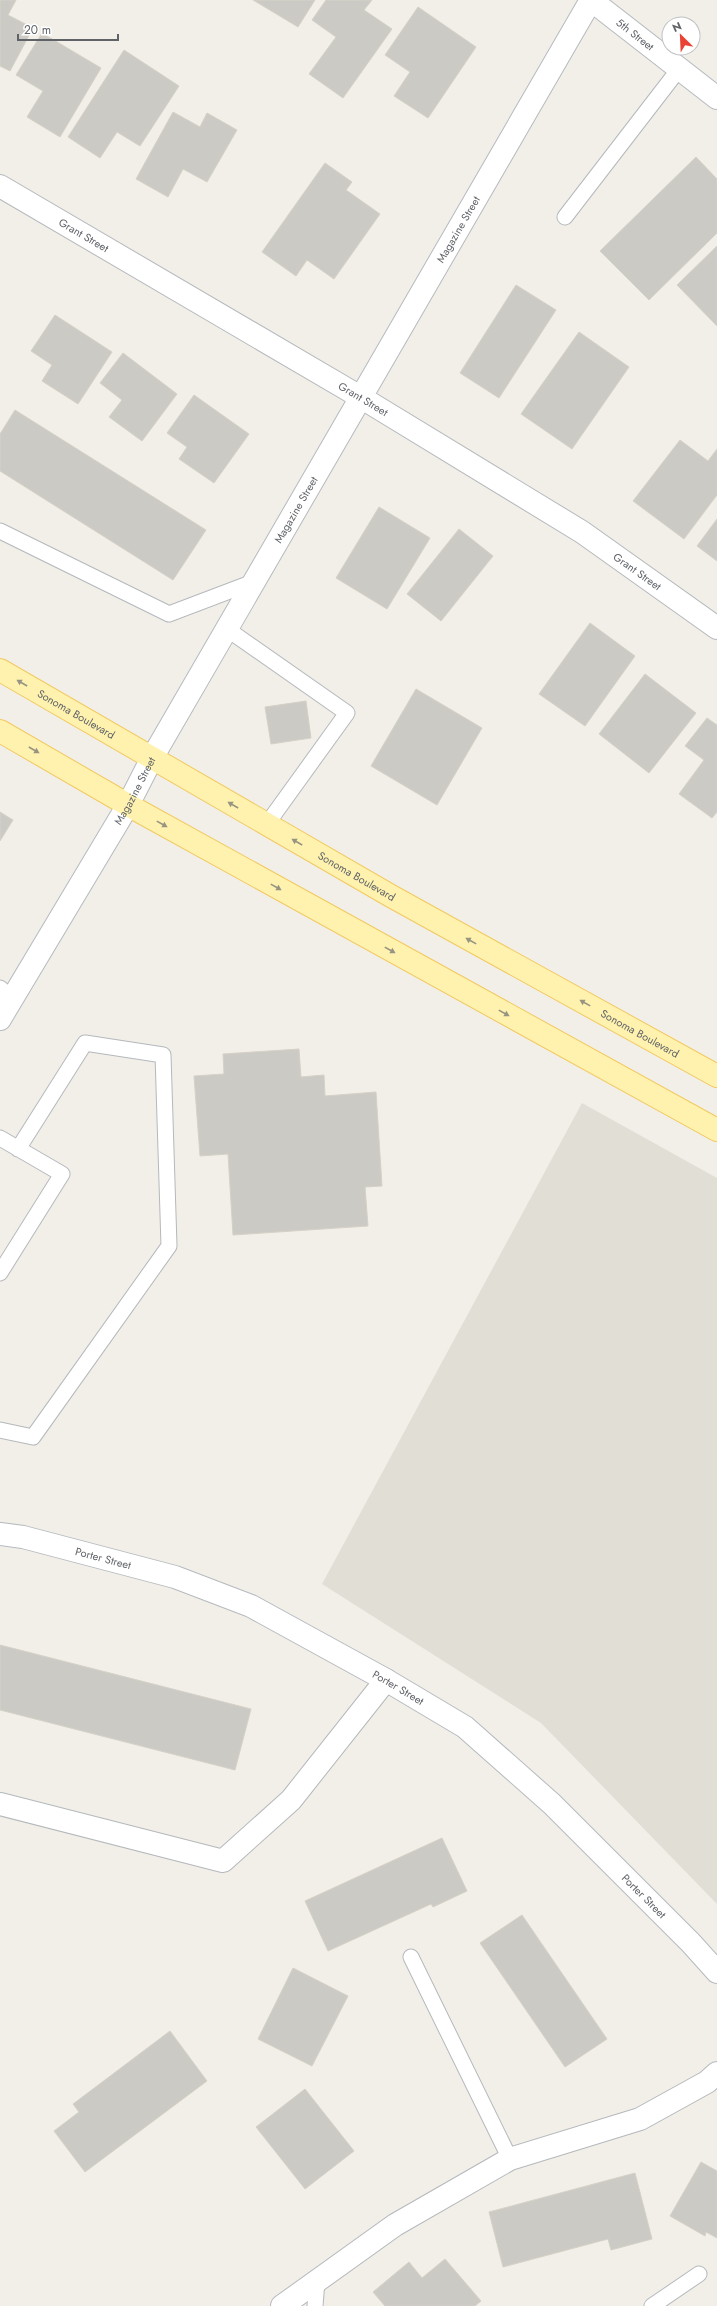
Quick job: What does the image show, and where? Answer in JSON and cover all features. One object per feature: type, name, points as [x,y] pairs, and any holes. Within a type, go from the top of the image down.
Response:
[{"type":"main road","name":"Sonoma Boulevard","points":[[0,670],[391,896],[717,1076]]},
{"type":"main road","points":[[0,731],[128,805],[717,1130]]},
{"type":"street","name":"5th Street","points":[[591,0],[717,98]]},
{"type":"street","name":"Magazine Street","points":[[0,1019],[4,993],[128,805],[152,758],[362,398],[591,0]]},
{"type":"street","name":"Grant Street","points":[[0,186],[362,398],[582,532],[717,628]]},
{"type":"street","name":"Porter Street","points":[[0,1534],[23,1537],[189,1582],[250,1606],[386,1680],[465,1727],[552,1804],[691,1943],[717,1972]]},
{"type":"street","points":[[0,1804],[223,1861],[260,1826],[291,1800],[386,1680]]},
{"type":"street","points":[[282,2306],[395,2225],[510,2159],[640,2119],[706,2082],[717,2073]]},
{"type":"lane","points":[[565,217],[679,68]]},
{"type":"lane","points":[[0,531],[169,614],[256,580]]},
{"type":"lane","points":[[227,629],[347,713],[267,824]]},
{"type":"lane","points":[[0,1430],[33,1437],[169,1246],[163,1055],[85,1043],[18,1148]]},
{"type":"lane","points":[[0,1138],[62,1174],[0,1273]]},
{"type":"lane","points":[[411,1957],[510,2159]]},
{"type":"lane","points":[[652,2306],[699,2274]]},
{"type":"lane","points":[[315,2306],[317,2281]]},
{"type":"shaded area","points":[[582,1103],[717,1178],[717,1904],[541,1723],[322,1584]]},
{"type":"building","points":[[0,0],[16,0],[8,15],[33,28],[10,71],[0,66]]},
{"type":"building","points":[[253,0],[315,0],[298,27]]},
{"type":"building","points":[[326,0],[372,0],[364,10],[392,29],[343,98],[309,74],[336,37],[312,20]]},
{"type":"building","points":[[418,7],[476,47],[428,118],[394,96],[410,72],[385,55]]},
{"type":"building","points":[[42,33],[101,68],[60,137],[27,117],[43,91],[16,75]]},
{"type":"building","points":[[124,50],[179,86],[140,146],[117,132],[100,158],[68,137]]},
{"type":"building","points":[[173,112],[200,127],[207,113],[237,130],[207,182],[183,169],[168,197],[136,179]]},
{"type":"building","points":[[696,157],[717,179],[717,233],[649,300],[600,251]]},
{"type":"building","points":[[325,163],[352,182],[346,190],[380,214],[334,279],[307,260],[296,276],[262,252]]},
{"type":"building","points":[[717,246],[717,326],[677,285]]},
{"type":"building","points":[[516,285],[556,310],[499,398],[460,373]]},
{"type":"building","points":[[55,315],[112,352],[78,404],[42,381],[52,365],[31,351]]},
{"type":"building","points":[[579,332],[629,367],[572,449],[521,414]]},
{"type":"building","points":[[123,353],[177,394],[142,441],[109,417],[122,400],[100,383]]},
{"type":"building","points":[[194,395],[249,434],[214,483],[179,459],[187,447],[167,433]]},
{"type":"building","points":[[15,410],[206,530],[173,580],[0,471],[0,434]]},
{"type":"building","points":[[680,440],[708,461],[717,449],[717,495],[684,539],[633,501]]},
{"type":"building","points":[[379,507],[430,538],[387,609],[336,578]]},
{"type":"building","points":[[717,519],[717,561],[697,546]]},
{"type":"building","points":[[459,529],[493,556],[441,621],[407,594]]},
{"type":"building","points":[[590,623],[635,656],[585,726],[539,694]]},
{"type":"building","points":[[645,674],[696,713],[649,773],[599,734]]},
{"type":"building","points":[[416,689],[482,728],[437,805],[371,766]]},
{"type":"building","points":[[306,701],[311,738],[271,744],[265,707]]},
{"type":"building","points":[[707,718],[717,725],[717,812],[712,818],[679,794],[704,760],[685,746]]},
{"type":"building","points":[[0,812],[13,820],[0,841]]},
{"type":"building","points":[[299,1049],[301,1077],[324,1075],[325,1096],[376,1092],[382,1186],[365,1187],[368,1226],[233,1235],[228,1154],[200,1156],[194,1076],[224,1074],[223,1054]]},
{"type":"building","points":[[0,1645],[251,1709],[235,1770],[0,1710]]},
{"type":"building","points":[[442,1838],[467,1891],[433,1907],[431,1904],[328,1951],[305,1901]]},
{"type":"building","points":[[522,1915],[607,2039],[565,2067],[480,1943]]},
{"type":"building","points":[[293,1968],[348,1996],[312,2066],[258,2039]]},
{"type":"building","points":[[170,2031],[207,2081],[85,2172],[54,2131],[79,2112],[73,2104]]},
{"type":"building","points":[[305,2089],[354,2151],[305,2189],[256,2127]]},
{"type":"building","points":[[701,2162],[717,2171],[717,2238],[706,2232],[705,2236],[670,2216]]},
{"type":"building","points":[[635,2173],[652,2239],[611,2250],[608,2239],[503,2267],[489,2212]]},
{"type":"building","points":[[445,2259],[481,2301],[475,2306],[385,2306],[373,2292],[409,2262],[422,2278]]}]
